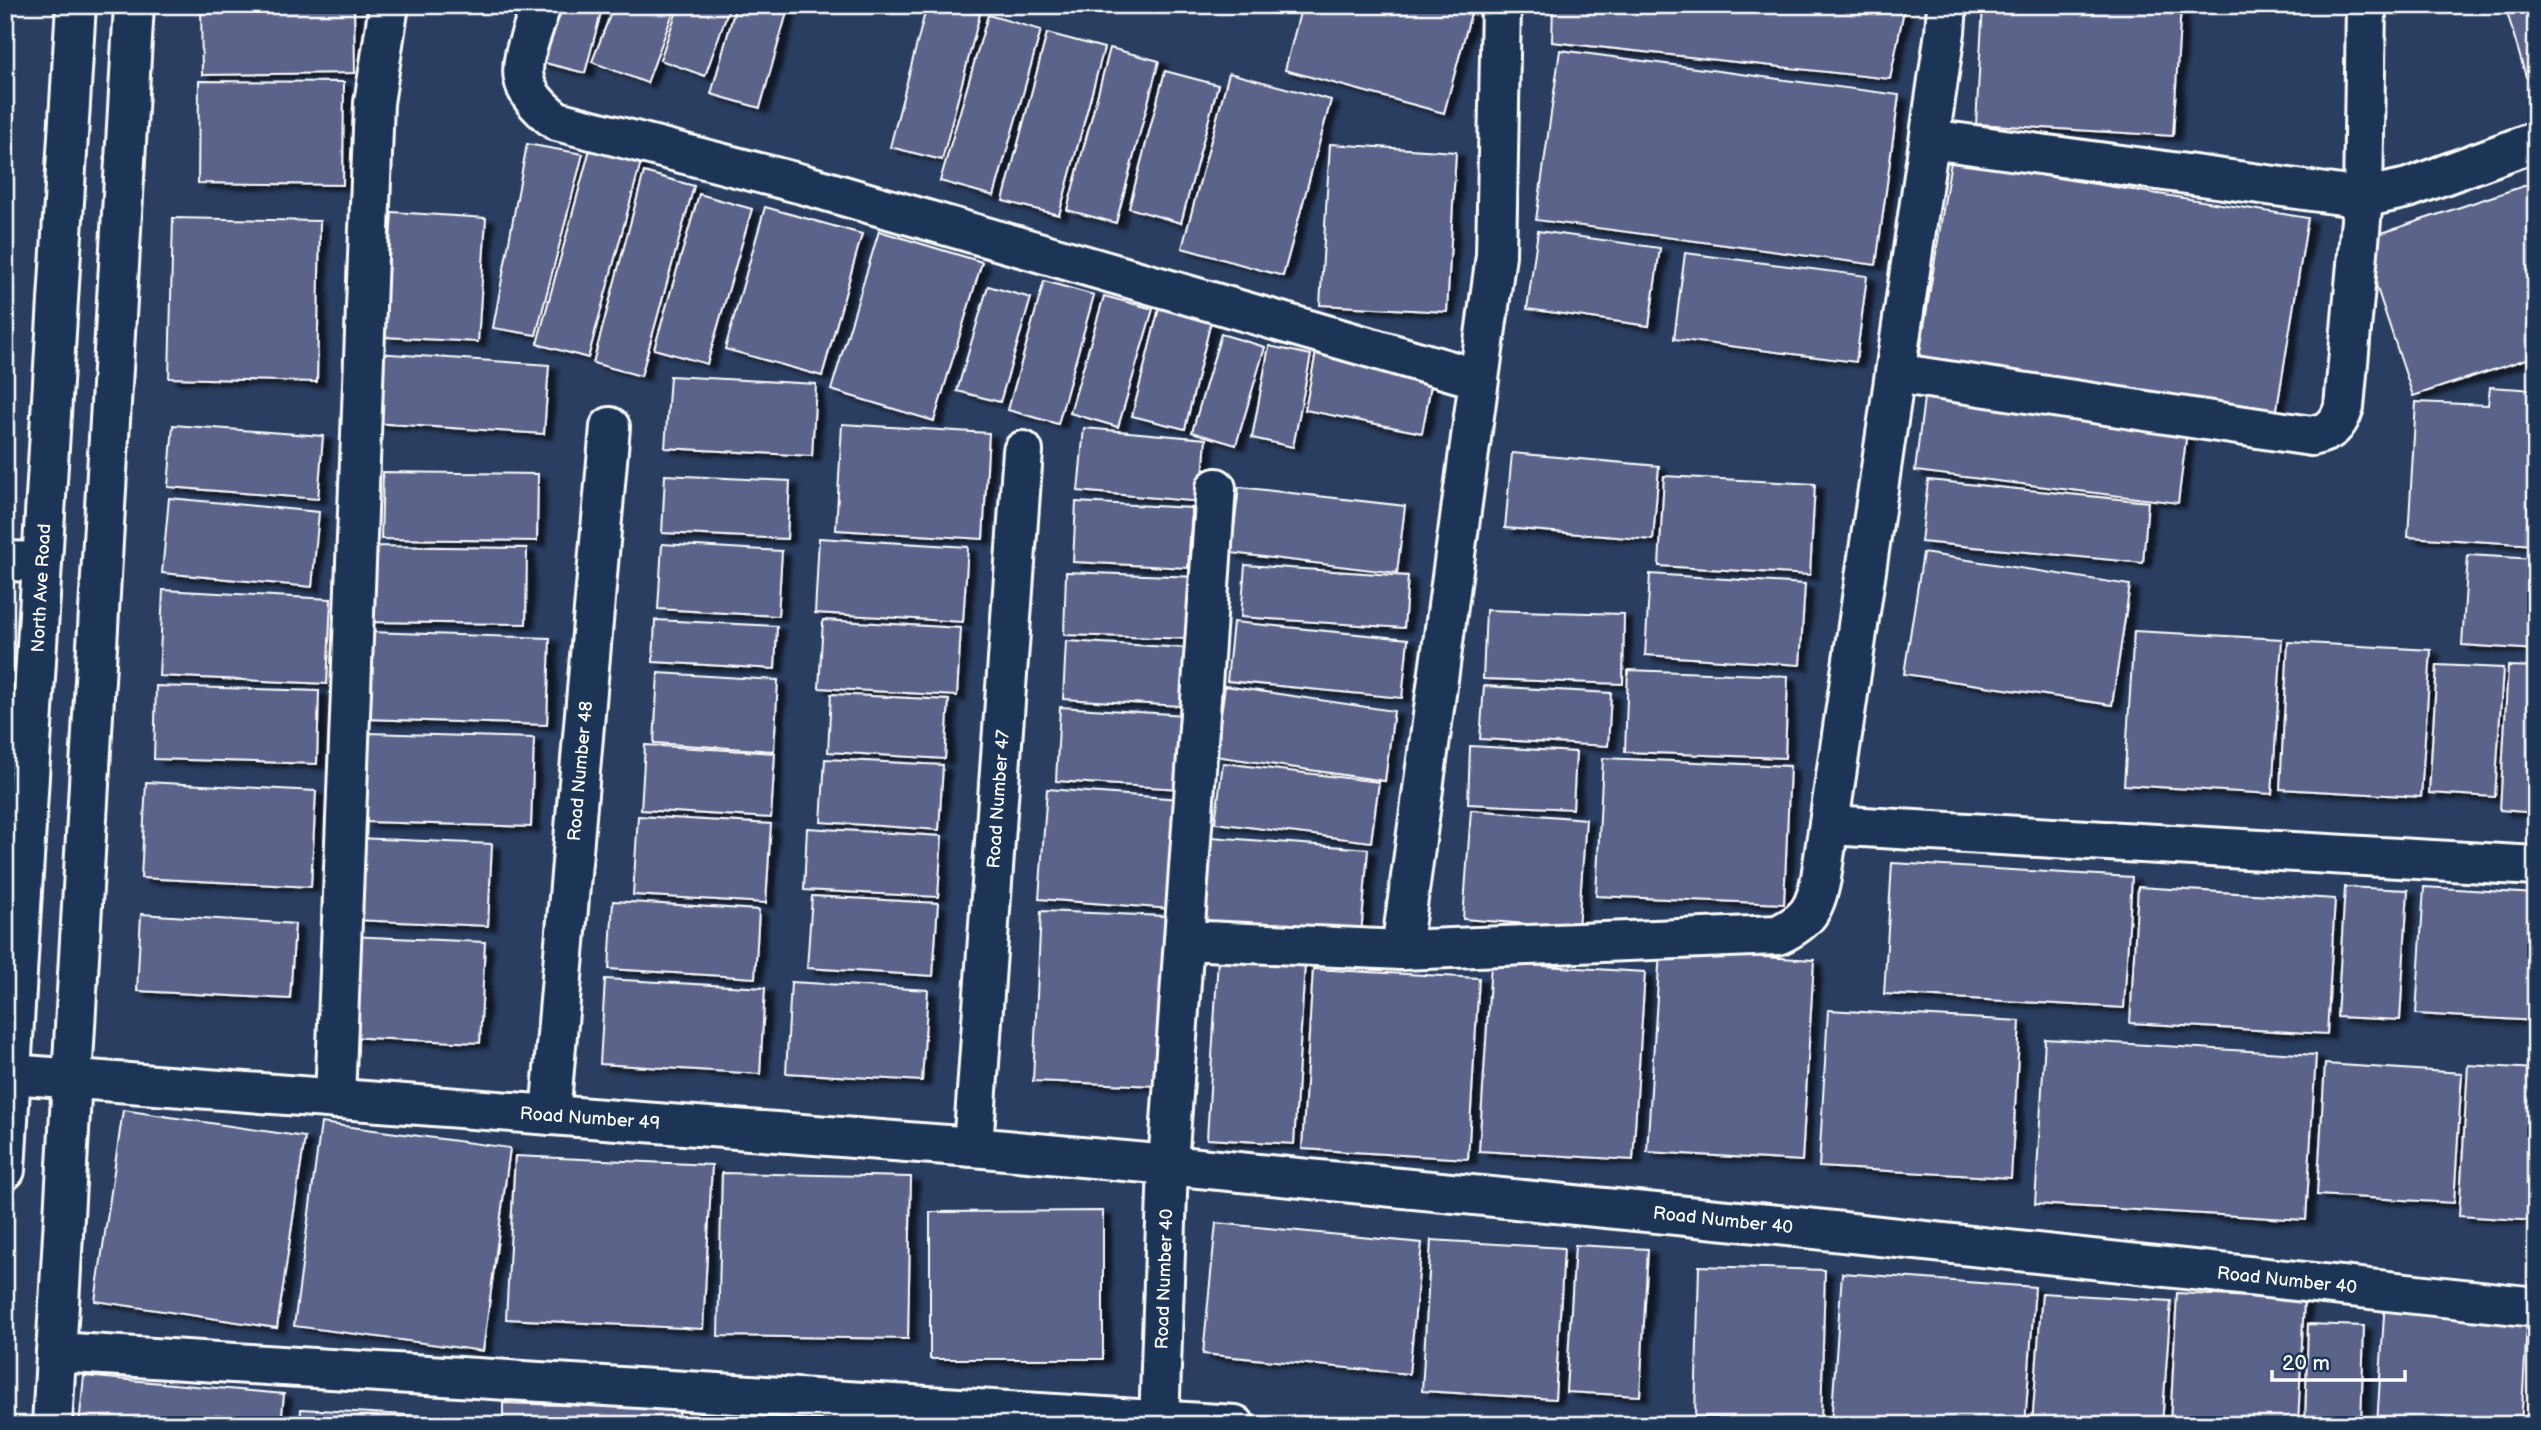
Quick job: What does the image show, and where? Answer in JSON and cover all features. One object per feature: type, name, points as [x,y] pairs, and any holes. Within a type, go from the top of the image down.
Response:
[{"type":"street","name":"North Ave Road","points":[[5,1170],[24,562],[76,5]]},
{"type":"street","points":[[52,1425],[134,5]]},
{"type":"street","points":[[335,1099],[374,103],[389,5]]},
{"type":"street","points":[[541,5],[524,60],[523,82],[534,103],[557,121],[802,184],[1479,379]]},
{"type":"street","points":[[1401,950],[1496,256],[1501,5]]},
{"type":"street","points":[[1184,940],[1401,950],[1778,935],[1801,924],[1817,900],[1829,825],[1930,139],[1947,5]]},
{"type":"street","points":[[1895,373],[2311,436],[2326,433],[2338,425],[2344,407],[2363,198],[2365,5]]},
{"type":"street","points":[[1930,139],[2363,198],[2408,188],[2536,141]]},
{"type":"street","name":"Road Number 48","points":[[550,1115],[610,428]]},
{"type":"street","name":"Road Number 47","points":[[973,1147],[1023,451]]},
{"type":"street","points":[[1168,1165],[1216,488]]},
{"type":"street","points":[[1829,825],[2536,866]]},
{"type":"street","name":"Road Number 49","points":[[8,1094],[70,1080],[973,1147],[1168,1165]]},
{"type":"street","name":"Road Number 40","points":[[1159,1423],[1168,1165],[1792,1227],[2536,1307]]},
{"type":"street","points":[[56,1352],[1159,1423],[1235,1425]]},
{"type":"building","points":[[201,5],[354,5],[355,73],[202,75]]},
{"type":"building","points":[[552,5],[603,5],[585,73],[537,61]]},
{"type":"building","points":[[614,5],[676,5],[647,83],[592,62]]},
{"type":"building","points":[[679,5],[730,5],[705,76],[660,60]]},
{"type":"building","points":[[736,5],[789,5],[760,108],[711,94]]},
{"type":"building","points":[[927,5],[948,5],[980,14],[942,160],[890,147]]},
{"type":"building","points":[[1302,5],[1440,5],[1471,13],[1444,113],[1285,70]]},
{"type":"building","points":[[1553,5],[1905,5],[1890,79],[1552,42]]},
{"type":"building","points":[[1983,5],[2181,5],[2173,136],[1976,124]]},
{"type":"building","points":[[2317,5],[2317,6],[2200,6]]},
{"type":"building","points":[[2505,5],[2536,5],[2536,74],[2526,77]]},
{"type":"building","points":[[988,15],[1041,30],[994,196],[940,181]]},
{"type":"building","points":[[1047,33],[1104,48],[1059,215],[1003,201]]},
{"type":"building","points":[[1110,48],[1159,61],[1116,223],[1067,210]]},
{"type":"building","points":[[1560,50],[1899,95],[1876,265],[1536,220]]},
{"type":"building","points":[[1165,71],[1218,85],[1181,223],[1129,208]]},
{"type":"building","points":[[1229,73],[1331,100],[1283,276],[1182,248]]},
{"type":"building","points":[[199,81],[344,82],[343,185],[198,183]]},
{"type":"building","points":[[527,144],[583,154],[536,335],[493,328]]},
{"type":"building","points":[[1330,144],[1456,152],[1447,312],[1320,305]]},
{"type":"building","points":[[590,149],[641,162],[588,358],[537,344]]},
{"type":"building","points":[[1951,161],[2308,218],[2275,421],[1918,364]]},
{"type":"building","points":[[644,172],[694,186],[641,376],[593,363]]},
{"type":"building","points":[[2536,182],[2536,356],[2413,396],[2361,240]]},
{"type":"building","points":[[699,194],[752,209],[707,364],[654,349]]},
{"type":"building","points":[[765,207],[862,234],[822,376],[725,349]]},
{"type":"building","points":[[392,212],[486,218],[478,342],[384,337]]},
{"type":"building","points":[[173,218],[320,221],[317,382],[169,378]]},
{"type":"building","points":[[879,231],[982,262],[934,421],[831,390]]},
{"type":"building","points":[[1538,231],[1660,248],[1649,326],[1527,309]]},
{"type":"building","points":[[1685,253],[1867,276],[1856,362],[1674,339]]},
{"type":"building","points":[[1044,281],[1094,295],[1058,424],[1008,410]]},
{"type":"building","points":[[988,286],[1031,298],[1000,402],[957,391]]},
{"type":"building","points":[[1104,296],[1153,309],[1118,427],[1070,413]]},
{"type":"building","points":[[1159,308],[1211,321],[1185,429],[1132,416]]},
{"type":"building","points":[[1221,334],[1265,347],[1236,445],[1192,432]]},
{"type":"building","points":[[1269,346],[1311,355],[1293,447],[1252,438]]},
{"type":"building","points":[[1317,347],[1434,369],[1422,433],[1305,410]]},
{"type":"building","points":[[376,353],[549,365],[544,434],[372,423]]},
{"type":"building","points":[[670,376],[816,384],[812,456],[665,448]]},
{"type":"building","points":[[2490,387],[2536,390],[2536,545],[2408,537],[2416,402],[2488,405]]},
{"type":"building","points":[[1925,390],[2188,423],[2178,503],[1915,471]]},
{"type":"building","points":[[842,424],[989,433],[983,539],[836,530]]},
{"type":"building","points":[[173,425],[323,436],[318,499],[168,487]]},
{"type":"building","points":[[1084,428],[1206,439],[1201,502],[1078,491]]},
{"type":"building","points":[[1512,453],[1659,466],[1653,540],[1505,528]]},
{"type":"building","points":[[383,472],[538,474],[537,541],[381,539]]},
{"type":"building","points":[[665,475],[790,481],[787,539],[662,533]]},
{"type":"building","points":[[1664,476],[1815,484],[1810,575],[1659,566]]},
{"type":"building","points":[[1928,480],[2148,502],[2143,563],[1921,542]]},
{"type":"building","points":[[1239,487],[1405,506],[1397,573],[1231,553]]},
{"type":"building","points":[[169,498],[319,512],[312,587],[162,573]]},
{"type":"building","points":[[1076,502],[1192,508],[1188,568],[1073,562]]},
{"type":"building","points":[[819,538],[968,547],[963,622],[815,613]]},
{"type":"building","points":[[662,544],[782,551],[778,616],[658,609]]},
{"type":"building","points":[[366,546],[527,548],[526,624],[366,622]]},
{"type":"building","points":[[1923,553],[2130,585],[2112,705],[1904,674]]},
{"type":"building","points":[[2468,555],[2536,559],[2536,650],[2462,645]]},
{"type":"building","points":[[1245,565],[1408,576],[1404,628],[1241,617]]},
{"type":"building","points":[[1066,572],[1197,577],[1195,639],[1064,635]]},
{"type":"building","points":[[1650,574],[1805,584],[1800,665],[1645,655]]},
{"type":"building","points":[[163,590],[331,599],[327,684],[159,676]]},
{"type":"building","points":[[1486,610],[1624,614],[1623,684],[1483,679]]},
{"type":"building","points":[[655,620],[777,626],[775,669],[653,662]]},
{"type":"building","points":[[823,620],[961,628],[957,696],[819,688]]},
{"type":"building","points":[[1233,622],[1408,639],[1402,698],[1227,681]]},
{"type":"building","points":[[2134,631],[2282,639],[2272,794],[2124,785]]},
{"type":"building","points":[[368,632],[550,638],[547,725],[365,719]]},
{"type":"building","points":[[1066,641],[1185,648],[1181,706],[1063,699]]},
{"type":"building","points":[[2288,642],[2431,650],[2421,797],[2280,789]]},
{"type":"building","points":[[2437,665],[2503,668],[2495,797],[2429,793]]},
{"type":"building","points":[[2508,666],[2536,667],[2536,813],[2500,810]]},
{"type":"building","points":[[1628,670],[1788,676],[1785,758],[1625,752]]},
{"type":"building","points":[[658,673],[778,680],[774,751],[654,743]]},
{"type":"building","points":[[156,686],[319,691],[317,764],[154,759]]},
{"type":"building","points":[[1225,686],[1394,711],[1385,781],[1215,756]]},
{"type":"building","points":[[1484,686],[1611,693],[1608,746],[1480,739]]},
{"type":"building","points":[[831,694],[949,700],[945,759],[828,752]]},
{"type":"building","points":[[1060,707],[1185,715],[1180,789],[1056,781]]},
{"type":"building","points":[[368,733],[534,738],[531,827],[365,822]]},
{"type":"building","points":[[645,745],[775,753],[771,818],[641,810]]},
{"type":"building","points":[[1470,746],[1576,752],[1573,809],[1468,804]]},
{"type":"building","points":[[1603,758],[1790,766],[1784,904],[1596,896]]},
{"type":"building","points":[[825,759],[943,765],[939,830],[821,822]]},
{"type":"building","points":[[1223,763],[1379,782],[1371,842],[1215,823]]},
{"type":"building","points":[[146,782],[316,791],[311,887],[141,878]]},
{"type":"building","points":[[1047,789],[1193,800],[1185,910],[1039,899]]},
{"type":"building","points":[[1471,810],[1586,819],[1578,928],[1463,919]]},
{"type":"building","points":[[638,816],[771,824],[766,903],[633,895]]},
{"type":"building","points":[[807,828],[942,836],[938,897],[804,890]]},
{"type":"building","points":[[1211,837],[1368,849],[1361,935],[1204,923]]},
{"type":"building","points":[[357,838],[492,844],[488,926],[354,920]]},
{"type":"building","points":[[1892,863],[2132,877],[2124,1008],[1884,994]]},
{"type":"building","points":[[2138,887],[2335,899],[2327,1034],[2130,1023]]},
{"type":"building","points":[[2345,887],[2408,890],[2400,1020],[2337,1017]]},
{"type":"building","points":[[2424,887],[2536,894],[2536,1021],[2416,1014]]},
{"type":"building","points":[[812,896],[938,903],[933,976],[807,968]]},
{"type":"building","points":[[613,901],[759,910],[755,978],[609,969]]},
{"type":"building","points":[[1041,911],[1165,916],[1158,1086],[1033,1081]]},
{"type":"building","points":[[141,914],[295,924],[290,999],[137,991]]},
{"type":"building","points":[[348,936],[485,942],[480,1043],[343,1037]]},
{"type":"building","points":[[1219,942],[1306,947],[1294,1144],[1207,1139]]},
{"type":"building","points":[[1660,951],[1814,960],[1802,1161],[1647,1152]]},
{"type":"building","points":[[1491,963],[1645,972],[1633,1160],[1479,1151]]},
{"type":"building","points":[[1313,969],[1479,978],[1468,1159],[1302,1149]]},
{"type":"building","points":[[605,979],[765,988],[760,1074],[600,1064]]},
{"type":"building","points":[[791,982],[928,990],[922,1081],[786,1073]]},
{"type":"building","points":[[1828,1010],[2020,1021],[2011,1178],[1819,1167]]},
{"type":"building","points":[[2045,1039],[2316,1055],[2306,1220],[2035,1204]]},
{"type":"building","points":[[2325,1064],[2462,1073],[2454,1203],[2317,1195]]},
{"type":"building","points":[[2468,1065],[2536,1069],[2536,1221],[2459,1216]]},
{"type":"building","points":[[123,1110],[305,1137],[277,1328],[95,1301]]},
{"type":"building","points":[[321,1123],[510,1148],[483,1351],[294,1326]]},
{"type":"building","points":[[515,1156],[712,1165],[703,1329],[506,1319]]},
{"type":"building","points":[[722,1173],[911,1177],[908,1339],[718,1336]]},
{"type":"building","points":[[1103,1211],[1103,1359],[930,1359],[930,1212]]},
{"type":"building","points":[[1216,1223],[1422,1243],[1409,1374],[1203,1354]]},
{"type":"building","points":[[1431,1240],[1564,1248],[1555,1399],[1422,1391]]},
{"type":"building","points":[[1575,1245],[1648,1249],[1640,1396],[1566,1392]]},
{"type":"building","points":[[1699,1266],[1825,1270],[1821,1421],[1695,1417]]},
{"type":"building","points":[[1842,1273],[2035,1287],[2025,1425],[1831,1425]]},
{"type":"building","points":[[2042,1293],[2171,1301],[2162,1425],[2032,1425]]},
{"type":"building","points":[[2177,1293],[2304,1300],[2298,1425],[2170,1425]]},
{"type":"building","points":[[2385,1299],[2528,1309],[2521,1425],[2377,1425]]},
{"type":"building","points":[[2308,1324],[2364,1326],[2361,1425],[2305,1425]]},
{"type":"building","points":[[84,1376],[284,1394],[281,1425],[79,1425]]},
{"type":"building","points":[[503,1403],[679,1409],[679,1425],[503,1425]]},
{"type":"building","points":[[301,1409],[476,1419],[476,1425],[300,1425]]},
{"type":"building","points":[[880,1409],[880,1425],[699,1425],[699,1410]]}]
